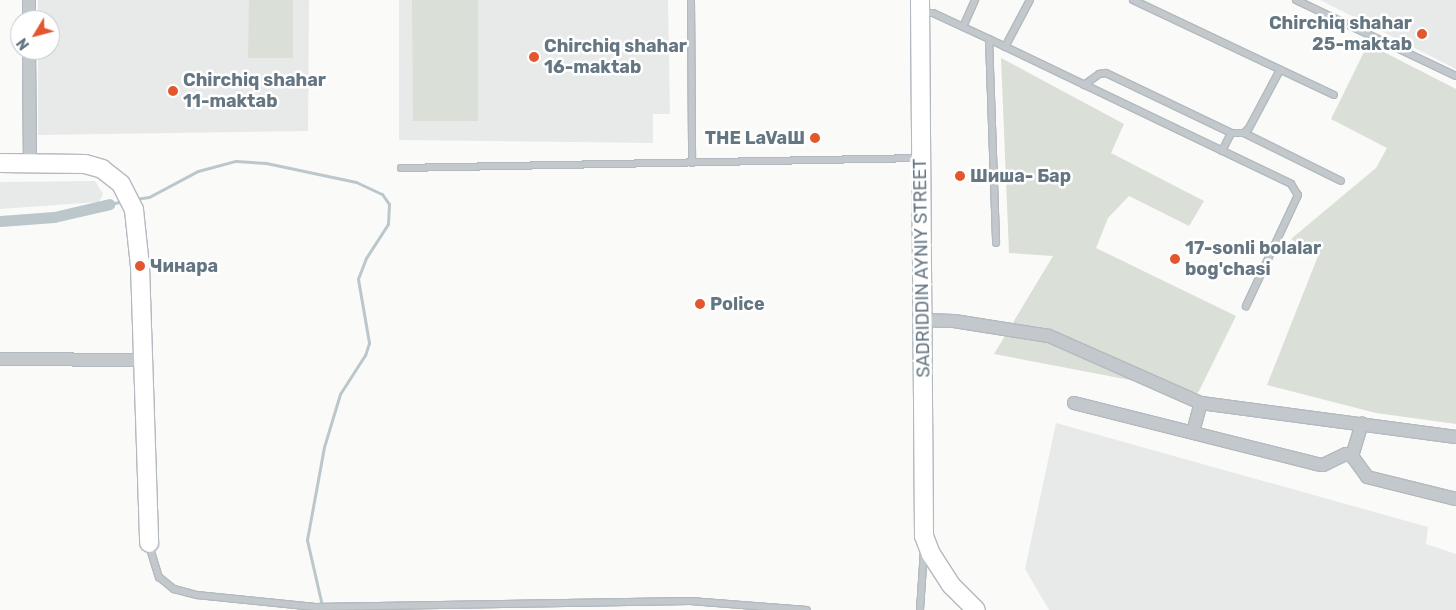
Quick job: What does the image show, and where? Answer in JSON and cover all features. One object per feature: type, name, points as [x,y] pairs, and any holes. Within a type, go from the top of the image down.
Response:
[{"type":"street","name":"SADRIDDIN AYNIY STREET","points":[[920,6],[924,536]]},
{"type":"street","points":[[29,60],[30,162]]},
{"type":"street","points":[[0,163],[30,162],[94,166],[109,173],[125,191],[136,216],[149,542]]},
{"type":"street","points":[[922,320],[954,321],[1049,336],[1201,403],[1456,437]]},
{"type":"street","points":[[0,358],[142,360]]},
{"type":"street","points":[[1074,403],[1316,464],[1323,465],[1338,455],[1352,456]]},
{"type":"street","points":[[1193,432],[1201,403]]},
{"type":"street","points":[[1352,456],[1362,423]]},
{"type":"street","points":[[1352,456],[1367,477],[1456,499]]},
{"type":"street","points":[[924,536],[931,554],[951,585],[976,610]]},
{"type":"lane","points":[[691,0],[692,163]]},
{"type":"lane","points":[[963,27],[975,0]]},
{"type":"lane","points":[[1005,47],[1030,0]]},
{"type":"lane","points":[[1133,0],[1334,95]]},
{"type":"lane","points":[[1296,0],[1456,76]]},
{"type":"lane","points":[[920,6],[933,14],[1291,184],[1298,195],[1246,306]]},
{"type":"lane","points":[[988,39],[996,243]]},
{"type":"lane","points":[[1244,132],[1254,122],[1280,70]]},
{"type":"lane","points":[[1084,85],[1099,74],[1106,73],[1231,133],[1244,132],[1341,181]]},
{"type":"lane","points":[[1222,151],[1231,133]]},
{"type":"lane","points":[[401,168],[920,158]]},
{"type":"lane","points":[[920,610],[924,536]]},
{"type":"lane","points":[[149,542],[156,571],[163,582],[174,589],[197,595],[315,607],[690,601],[807,610]]},
{"type":"shaded area","name":"Chirchiq shahar 11-maktab","points":[[38,0],[309,0],[308,131],[38,135],[38,60],[60,60],[60,10],[38,10]]},
{"type":"shaded area","points":[[249,0],[293,0],[293,58],[248,58]]},
{"type":"shaded area","name":"Chirchiq shahar 16-maktab","points":[[399,0],[668,0],[670,114],[653,114],[653,143],[399,140]]},
{"type":"shaded area","points":[[412,0],[478,0],[478,121],[413,121]]},
{"type":"shaded area","name":"Chirchiq shahar 25-maktab","points":[[1320,0],[1456,0],[1456,69]]},
{"type":"shaded area","points":[[1368,44],[1456,89],[1456,424],[1376,413],[1267,385],[1318,256],[1291,239],[1376,168],[1387,148],[1331,119]]},
{"type":"shaded area","points":[[1001,58],[1124,124],[1111,153],[1204,201],[1189,226],[1129,196],[1108,218],[1096,248],[1236,316],[1198,393],[994,354],[1053,256],[1009,253]]},
{"type":"shaded area","points":[[95,181],[103,194],[99,202],[0,209],[0,182]]},
{"type":"shaded area","points":[[1056,423],[1428,527],[1426,544],[1456,554],[1456,610],[1049,610],[1025,569]]},
{"type":"waterway","points":[[135,199],[149,197],[198,171],[236,161],[266,163],[356,182],[382,194],[389,204],[388,224],[366,258],[358,279],[369,343],[365,355],[340,394],[324,447],[307,540],[323,610]]},
{"type":"waterway","points":[[110,204],[124,201]]},
{"type":"waterway","points":[[0,221],[54,217],[110,204]]},
{"type":"place","name":"Chirchiq shahar 25-maktab","points":[[1422,34]]},
{"type":"place","name":"Chirchiq shahar 16-maktab","points":[[534,57]]},
{"type":"place","name":"Chirchiq shahar 11-maktab","points":[[173,91]]},
{"type":"place","name":"THE LaVaШ","points":[[815,138]]},
{"type":"place","name":"Шиша- Бар","points":[[960,176]]},
{"type":"place","name":"17-sonli bolalar bog'chasi","points":[[1175,259]]},
{"type":"place","name":"Чинара","points":[[140,266]]},
{"type":"place","name":"Police","points":[[700,304]]}]
